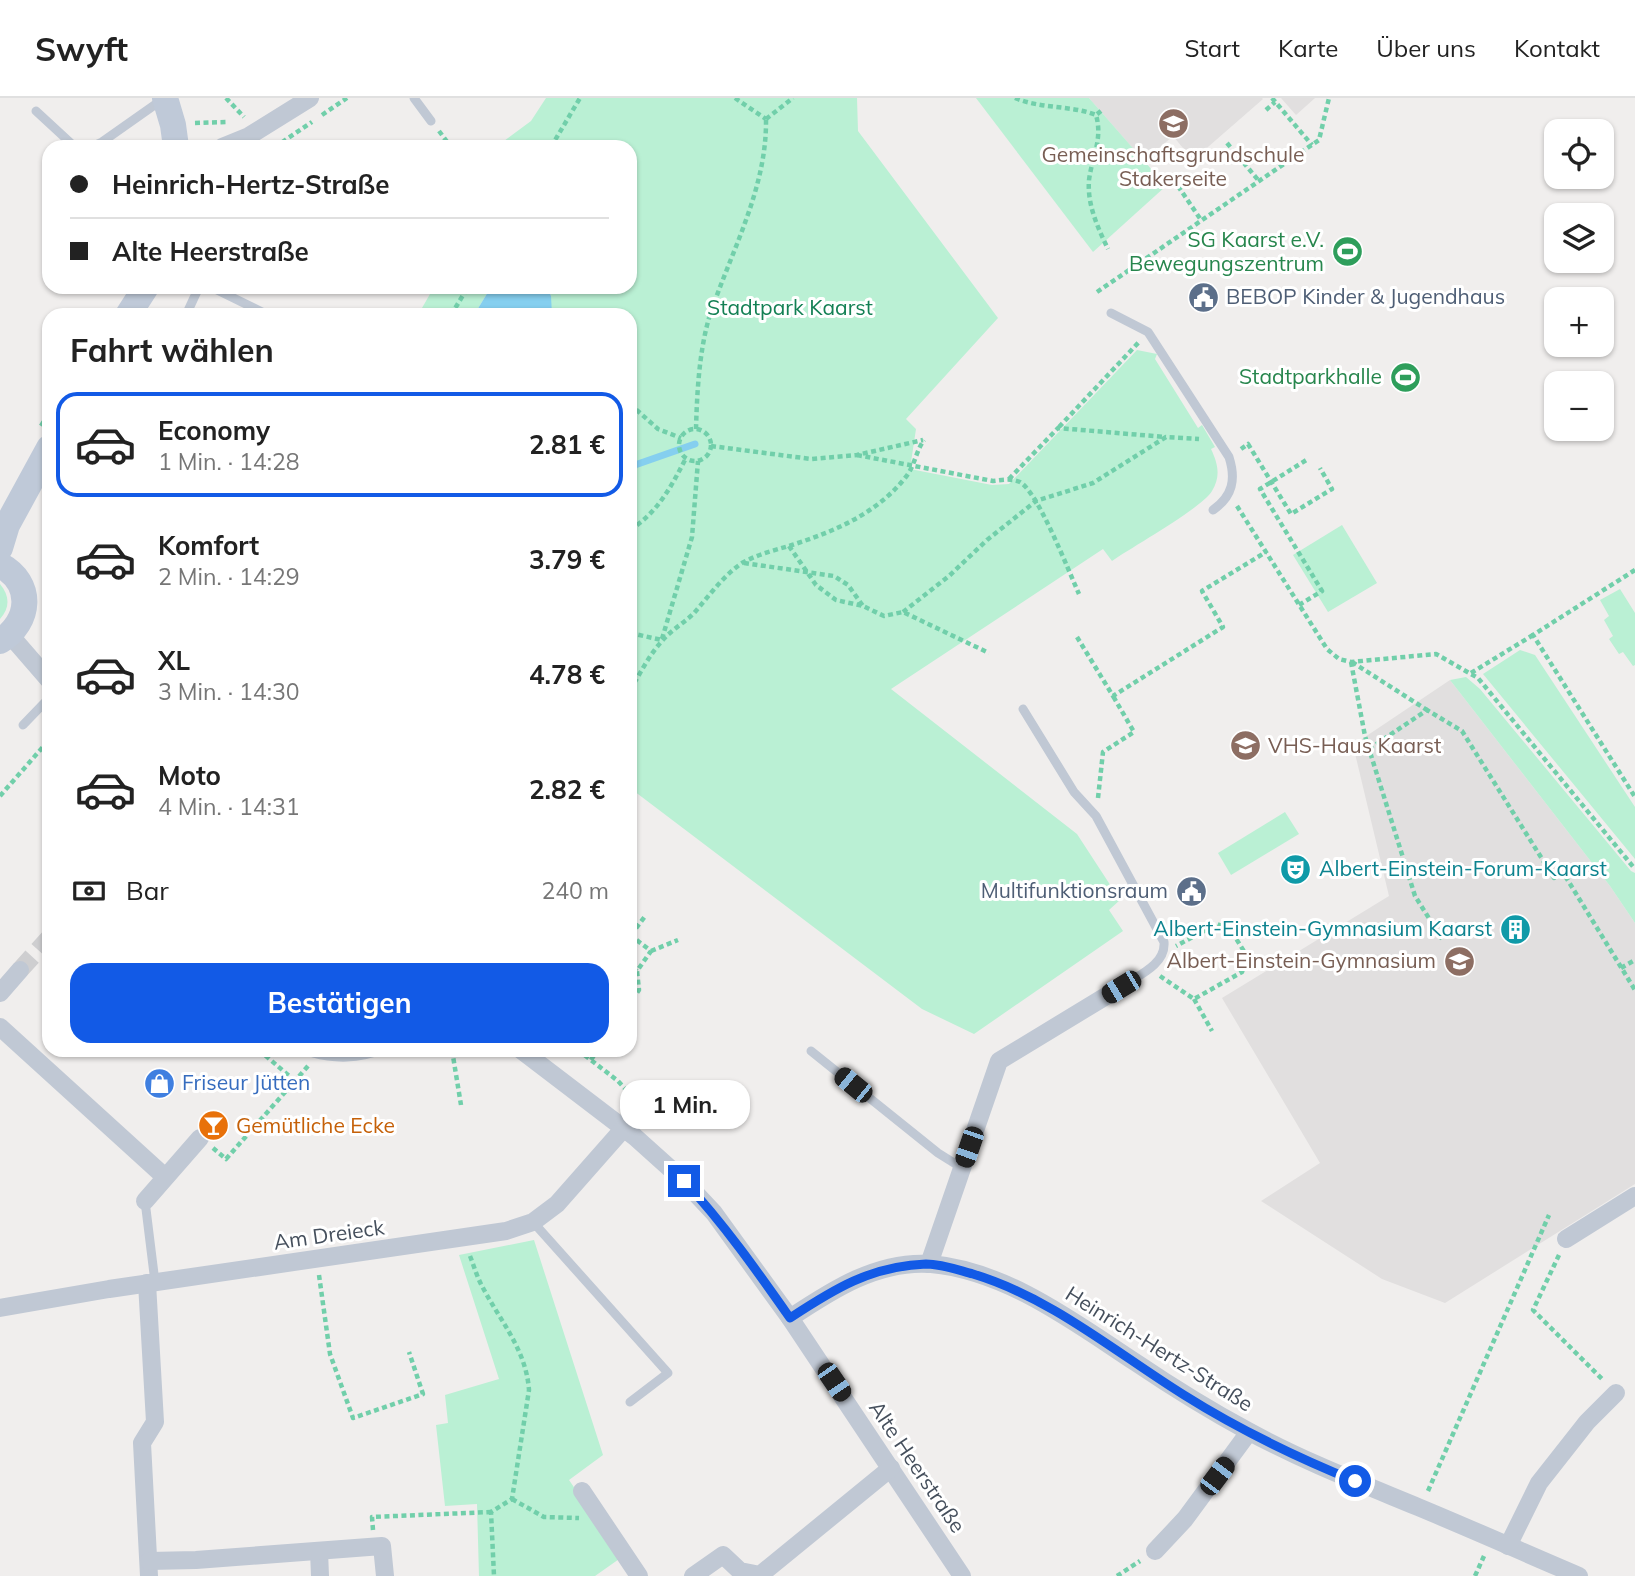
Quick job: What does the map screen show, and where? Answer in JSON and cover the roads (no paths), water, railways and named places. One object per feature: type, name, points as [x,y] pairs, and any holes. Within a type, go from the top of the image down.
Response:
[{"type":"street","points":[[165,98],[175,136]]},
{"type":"street","points":[[239,140],[310,98]]},
{"type":"street","points":[[0,548],[7,525],[42,461]]},
{"type":"street","points":[[0,565],[9,569],[19,581],[24,595],[20,623],[5,638],[42,673]]},
{"type":"street","points":[[0,993],[20,970]]},
{"type":"street","points":[[929,1264],[999,1061],[1121,987]]},
{"type":"street","points":[[0,1027],[165,1177]]},
{"type":"street","name":"Alte Heerstraße","points":[[530,1057],[624,1128],[684,1181],[714,1213],[790,1318],[962,1576]]},
{"type":"street","name":"Am Dreieck","points":[[0,1308],[506,1231],[533,1222],[557,1203],[624,1128]]},
{"type":"street","points":[[145,1201],[200,1138]]},
{"type":"street","points":[[1566,1238],[1635,1196]]},
{"type":"street","name":"Heinrich-Hertz-Straße","points":[[790,1318],[847,1282],[867,1274],[929,1264],[991,1279],[1059,1312],[1185,1396],[1249,1432],[1309,1462],[1579,1576]]},
{"type":"street","points":[[151,1283],[155,1422],[142,1443],[149,1568],[196,1568],[319,1551],[382,1546],[385,1576]]},
{"type":"street","points":[[1508,1546],[1539,1483],[1587,1422],[1616,1393]]},
{"type":"street","points":[[1155,1551],[1185,1519],[1249,1432]]},
{"type":"street","points":[[693,1576],[723,1555],[736,1574],[760,1575],[891,1468]]},
{"type":"street","points":[[582,1491],[639,1576]]},
{"type":"street","points":[[319,1551],[320,1576]]},
{"type":"lane","points":[[105,140],[165,98]]},
{"type":"lane","points":[[414,98],[431,121]]},
{"type":"lane","points":[[36,111],[67,140]]},
{"type":"lane","points":[[225,294],[254,308]]},
{"type":"lane","points":[[1111,313],[1148,332],[1229,457],[1233,479],[1230,494],[1213,510]]},
{"type":"lane","points":[[23,725],[42,705]]},
{"type":"lane","points":[[1023,709],[1074,792],[1096,816],[1164,942],[1163,953],[1149,968],[1121,987]]},
{"type":"lane","points":[[811,1051],[938,1153],[962,1168]]},
{"type":"lane","points":[[145,1201],[151,1283]]},
{"type":"lane","points":[[533,1222],[668,1373],[630,1402]]},
{"type":"water","points":[[487,294],[551,296],[552,308],[478,308]]},
{"type":"waterway","points":[[637,464],[695,444]]},
{"type":"tunnel","points":[[20,970],[42,946]]},
{"type":"place","name":"Gemeinschaftsgrundschule Stakerseite","points":[[1173,123]]},
{"type":"place","name":"SG Kaarst e.V. Bewegungszentrum","points":[[1347,252]]},
{"type":"place","name":"BEBOP Kinder & Jugendhaus","points":[[1203,297]]},
{"type":"place","name":"Stadtparkhalle","points":[[1405,377]]},
{"type":"place","name":"VHS-Haus Kaarst","points":[[1245,746]]},
{"type":"place","name":"Albert-Einstein-Forum-Kaarst","points":[[1296,869]]},
{"type":"place","name":"Multifunktionsraum","points":[[1191,891]]},
{"type":"place","name":"Albert-Einstein-Gymnasium Kaarst","points":[[1515,929]]},
{"type":"place","name":"Albert-Einstein-Gymnasium","points":[[1459,961]]},
{"type":"place","name":"Friseur Jütten","points":[[159,1083]]},
{"type":"place","name":"Gemütliche Ecke","points":[[213,1126]]},
{"type":"park label","name":"Stadtpark Kaarst","points":[[790,308]]}]
